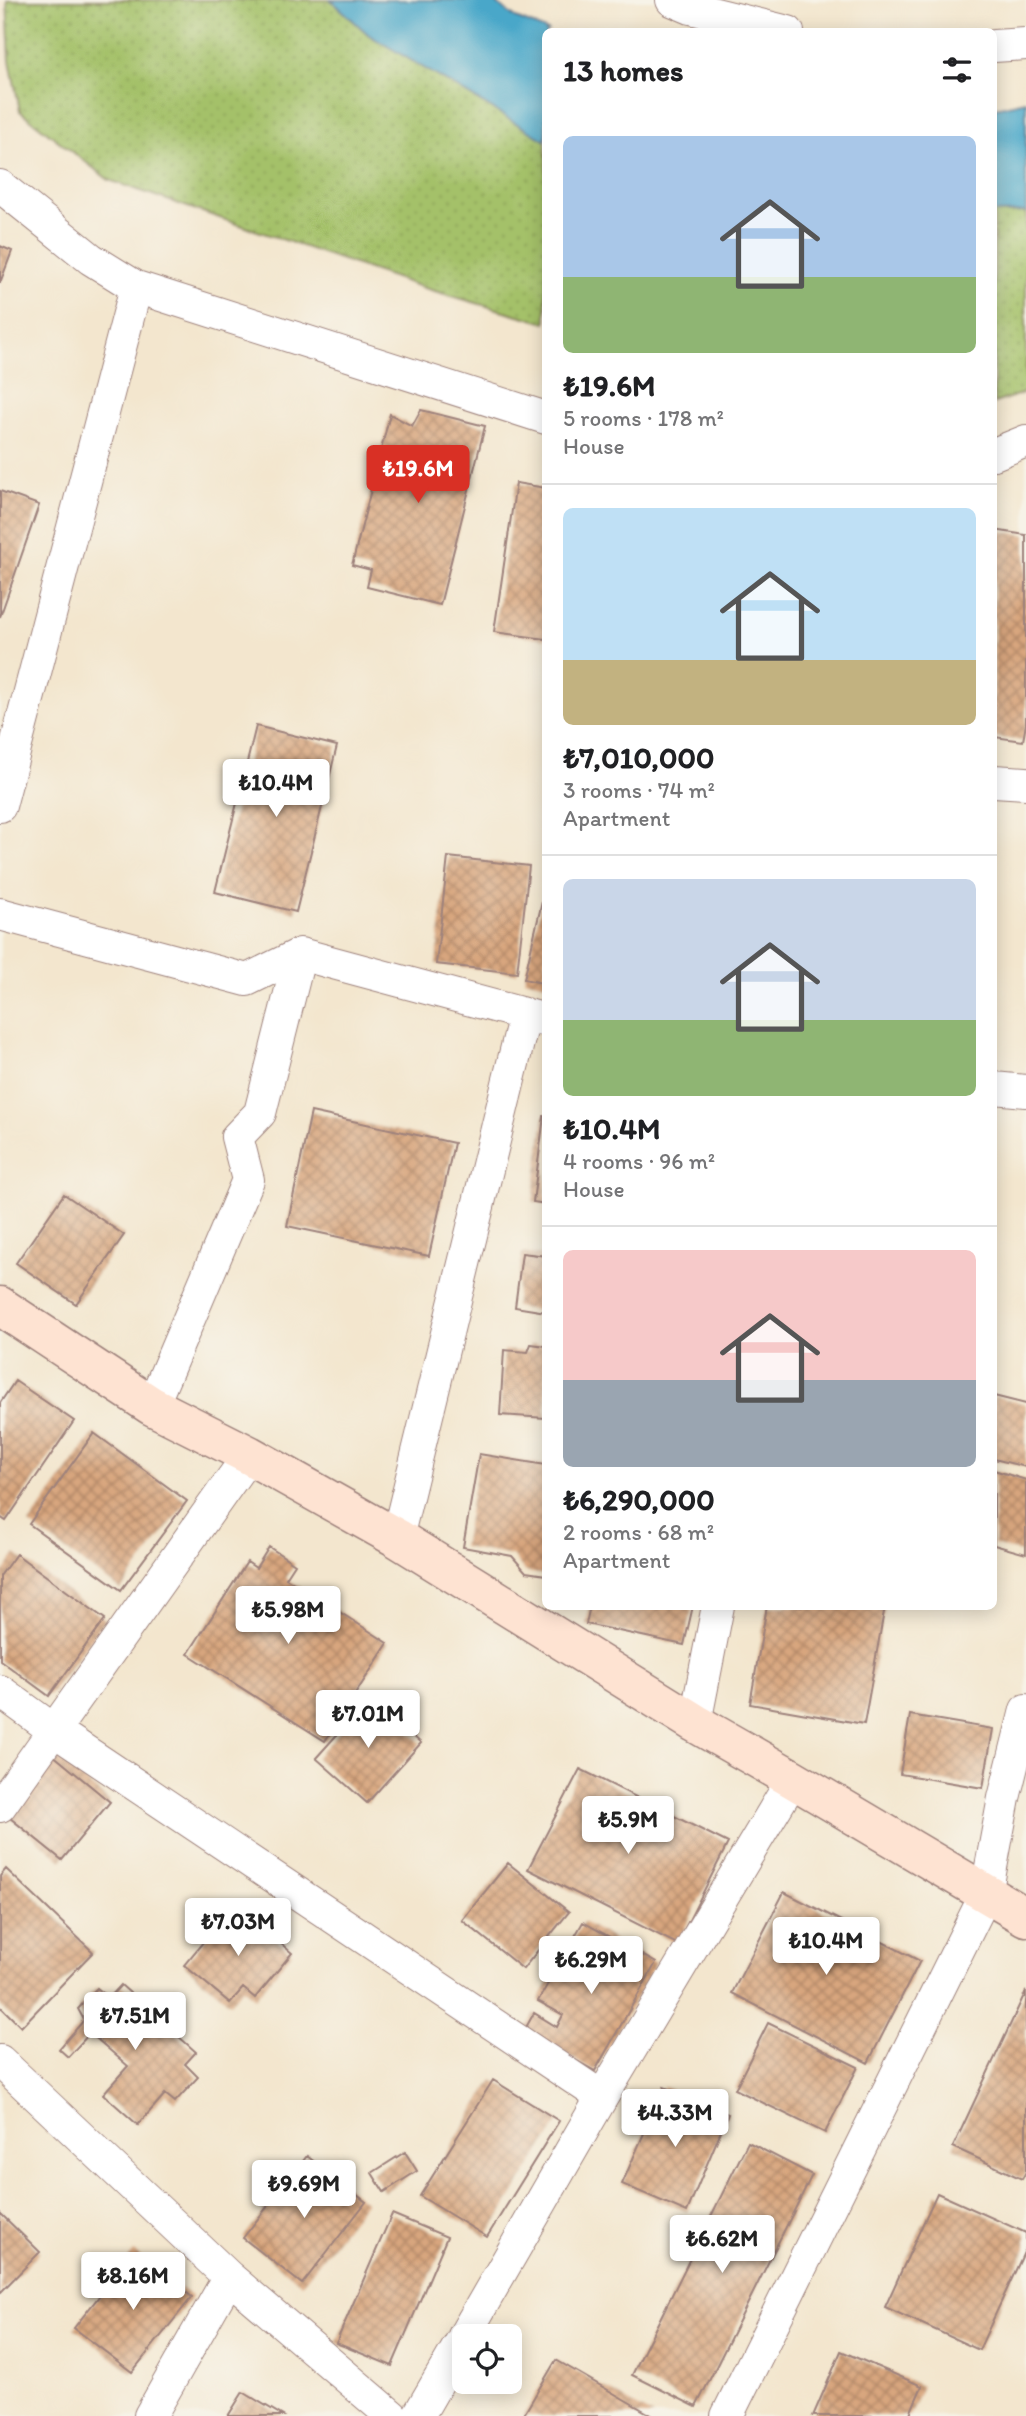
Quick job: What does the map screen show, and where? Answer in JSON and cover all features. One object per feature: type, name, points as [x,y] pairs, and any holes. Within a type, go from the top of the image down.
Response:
[{"type":"main road","points":[[0,1306],[152,1406],[249,1455],[397,1538],[695,1723],[1026,1917]]},
{"type":"street","points":[[672,0],[691,8],[772,28]]},
{"type":"street","points":[[997,46],[1026,44]]},
{"type":"street","points":[[0,186],[91,259],[136,287],[542,417]]},
{"type":"street","points":[[0,806],[136,287]]},
{"type":"street","points":[[997,453],[1026,442]]},
{"type":"street","points":[[997,780],[1026,783]]},
{"type":"street","points":[[0,914],[247,980],[300,954],[536,1017],[397,1538]]},
{"type":"street","points":[[152,1406],[248,1180],[237,1137],[261,1113],[300,954]]},
{"type":"street","points":[[997,1088],[1026,1091]]},
{"type":"street","points":[[0,1806],[249,1455]]},
{"type":"street","points":[[695,1723],[717,1610]]},
{"type":"street","points":[[0,1691],[55,1731],[602,2097]]},
{"type":"street","points":[[727,2416],[986,1894],[1003,1798],[1026,1710]]},
{"type":"street","points":[[471,2324],[602,2097],[793,1779]]},
{"type":"street","points":[[0,2061],[229,2277],[392,2416]]},
{"type":"street","points":[[150,2416],[229,2277]]},
{"type":"street","points":[[418,2416],[452,2358]]},
{"type":"green space","points":[[7,0],[331,0],[369,35],[542,139],[542,322],[424,288],[109,180],[20,111],[10,61]]},
{"type":"green space","points":[[1026,212],[1026,392],[997,402],[997,213]]},
{"type":"water","points":[[331,0],[492,0],[516,18],[542,29],[542,139],[369,35]]},
{"type":"water","points":[[1026,101],[1026,212],[997,213],[997,107]]},
{"type":"building","points":[[0,246],[12,251],[0,283]]},
{"type":"building","points":[[421,410],[485,426],[440,605],[367,587],[371,570],[352,565],[390,414],[412,426]]},
{"type":"building","points":[[516,483],[542,487],[542,638],[494,632]]},
{"type":"building","points":[[0,491],[39,505],[0,617]]},
{"type":"building","points":[[997,530],[1026,535],[1026,724],[1023,741],[997,737]]},
{"type":"building","points":[[256,726],[337,746],[296,912],[215,892]]},
{"type":"building","points":[[448,857],[529,866],[517,973],[436,964]]},
{"type":"building","points":[[542,902],[542,983],[524,979]]},
{"type":"building","points":[[311,1112],[454,1143],[429,1256],[287,1226]]},
{"type":"building","points":[[542,1132],[542,1203],[533,1202]]},
{"type":"building","points":[[64,1194],[124,1235],[76,1304],[16,1263]]},
{"type":"building","points":[[522,1253],[542,1256],[542,1311],[515,1307]]},
{"type":"building","points":[[531,1344],[542,1345],[542,1418],[500,1415],[504,1350],[528,1352]]},
{"type":"building","points":[[15,1381],[74,1421],[6,1521],[0,1517],[0,1403]]},
{"type":"building","points":[[997,1397],[1026,1404],[1026,1467],[997,1460]]},
{"type":"building","points":[[94,1433],[187,1501],[121,1590],[29,1524]]},
{"type":"building","points":[[479,1454],[542,1464],[542,1574],[526,1572],[512,1556],[463,1547]]},
{"type":"building","points":[[997,1471],[1026,1480],[1026,1554],[997,1546]]},
{"type":"building","points":[[269,1547],[295,1564],[286,1578],[388,1643],[325,1741],[188,1654],[247,1562],[256,1568]]},
{"type":"building","points":[[16,1554],[105,1619],[49,1696],[0,1660],[0,1576]]},
{"type":"building","points":[[589,1610],[692,1610],[684,1645],[586,1624]]},
{"type":"building","points":[[766,1610],[884,1610],[864,1724],[750,1704]]},
{"type":"building","points":[[370,1698],[421,1743],[367,1803],[316,1758]]},
{"type":"building","points":[[910,1715],[993,1729],[983,1788],[900,1774]]},
{"type":"building","points":[[52,1754],[110,1802],[62,1860],[4,1813]]},
{"type":"building","points":[[580,1769],[728,1843],[677,1944],[528,1869]]},
{"type":"building","points":[[508,1863],[569,1912],[523,1969],[462,1920]]},
{"type":"building","points":[[6,1869],[93,1952],[21,2027],[0,2006],[0,1876]]},
{"type":"building","points":[[784,1892],[920,1961],[868,2063],[732,1993]]},
{"type":"building","points":[[229,1911],[246,1924],[251,1918],[292,1953],[255,1998],[243,1988],[230,2003],[184,1965]]},
{"type":"building","points":[[583,1922],[656,1963],[595,2071],[524,2031],[534,2013],[557,2027],[563,2015],[538,2001]]},
{"type":"building","points":[[121,1985],[196,2052],[185,2064],[198,2077],[175,2102],[165,2094],[138,2125],[103,2094],[128,2066],[90,2033],[68,2057],[59,2049],[84,2020],[78,2009],[97,1988],[109,1998]]},
{"type":"building","points":[[1026,1991],[1026,2172],[1022,2179],[953,2147]]},
{"type":"building","points":[[768,2023],[858,2067],[825,2133],[735,2089]]},
{"type":"building","points":[[493,2080],[559,2121],[487,2237],[420,2196]]},
{"type":"building","points":[[664,2087],[728,2114],[687,2212],[622,2184]]},
{"type":"building","points":[[748,2142],[812,2175],[696,2407],[632,2375]]},
{"type":"building","points":[[405,2152],[417,2171],[384,2192],[372,2173]]},
{"type":"building","points":[[307,2156],[366,2202],[302,2284],[243,2238]]},
{"type":"building","points":[[937,2193],[1026,2233],[1026,2248],[979,2350],[885,2307]]},
{"type":"building","points":[[0,2213],[40,2252],[0,2293]]},
{"type":"building","points":[[392,2214],[447,2237],[392,2366],[336,2343]]},
{"type":"building","points":[[134,2252],[192,2297],[132,2372],[74,2328]]},
{"type":"building","points":[[841,2351],[922,2386],[909,2416],[813,2416]]},
{"type":"building","points":[[556,2360],[653,2416],[523,2416]]},
{"type":"building","points":[[243,2392],[283,2416],[228,2416]]}]
